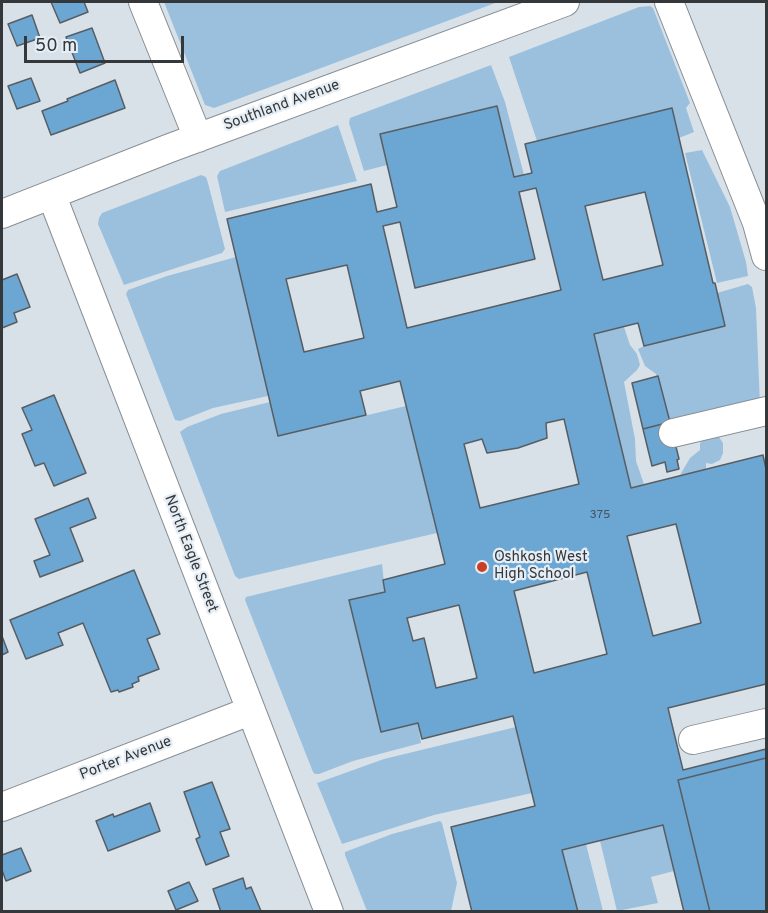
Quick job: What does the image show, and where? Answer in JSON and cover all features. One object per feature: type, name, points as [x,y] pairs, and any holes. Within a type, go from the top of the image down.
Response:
[{"type":"street","points":[[143,2],[198,138]]},
{"type":"street","points":[[669,2],[757,223],[766,256]]},
{"type":"street","name":"Southland Avenue","points":[[2,214],[550,4]]},
{"type":"street","name":"North Eagle Street","points":[[52,195],[329,912]]},
{"type":"street","points":[[673,433],[766,411]]},
{"type":"street","name":"Porter Avenue","points":[[2,807],[250,711]]},
{"type":"street","points":[[693,740],[766,723]]},
{"type":"shaded area","points":[[164,2],[498,2],[214,108],[205,105]]},
{"type":"shaded area","points":[[639,7],[653,8],[690,103],[686,108],[694,132],[679,138],[672,108],[537,141],[509,57]]},
{"type":"shaded area","points":[[491,65],[505,102],[524,175],[514,177],[496,106],[380,134],[387,165],[364,171],[349,123],[350,118]]},
{"type":"shaded area","points":[[338,125],[357,181],[225,212],[217,176],[220,171]]},
{"type":"shaded area","points":[[702,150],[730,207],[748,276],[717,283],[685,153]]},
{"type":"shaded area","points":[[201,175],[206,177],[208,183],[225,249],[222,253],[124,285],[98,224],[102,213]]},
{"type":"shaded area","points":[[236,257],[270,393],[268,396],[213,408],[180,421],[175,420],[126,294],[128,290],[167,276]]},
{"type":"shaded area","points":[[748,284],[752,287],[756,308],[760,405],[671,427],[656,374],[645,366],[638,349],[725,326],[717,293]]},
{"type":"shaded area","points":[[624,327],[640,365],[624,382],[635,439],[636,461],[644,484],[631,488],[594,334]]},
{"type":"shaded area","points":[[270,402],[278,436],[406,406],[437,533],[239,579],[235,576],[180,432],[221,414]]},
{"type":"shaded area","points":[[714,435],[719,437],[723,443],[720,460],[712,464],[706,463],[706,470],[680,475],[690,458],[700,450],[700,443],[706,437]]},
{"type":"shaded area","points":[[382,564],[385,592],[349,601],[381,732],[418,723],[421,743],[353,761],[315,774],[245,600],[246,597]]},
{"type":"shaded area","points":[[516,727],[532,793],[434,815],[342,844],[317,783],[384,759]]},
{"type":"shaded area","points":[[440,821],[457,883],[451,911],[367,911],[345,852],[392,834]]},
{"type":"shaded area","points":[[663,825],[674,871],[651,877],[658,903],[617,911],[600,841]]},
{"type":"shaded area","points":[[586,844],[603,911],[578,911],[562,850]]},
{"type":"building","points":[[51,2],[84,2],[88,12],[60,23]]},
{"type":"building","points":[[32,15],[40,38],[17,46],[8,24]]},
{"type":"building","points":[[92,28],[105,63],[80,73],[66,37]]},
{"type":"building","points":[[31,78],[40,101],[17,109],[8,86]]},
{"type":"building","points":[[115,80],[125,108],[51,135],[42,111]]},
{"type":"building","points":[[497,106],[514,177],[532,173],[525,144],[672,108],[725,326],[644,346],[638,323],[594,334],[631,488],[763,455],[766,469],[766,684],[668,708],[683,770],[766,749],[766,758],[678,780],[710,912],[684,912],[663,825],[562,850],[578,912],[472,912],[451,827],[535,806],[513,716],[422,739],[418,723],[381,732],[349,600],[385,592],[383,580],[445,564],[400,381],[360,391],[366,415],[278,436],[227,219],[371,184],[377,212],[397,207],[380,134]],"holes":[[[536,188],[561,290],[407,328],[383,226],[400,222],[415,288],[535,259],[519,192]],[[645,192],[663,265],[603,280],[585,206]],[[347,265],[364,338],[304,352],[286,279]],[[564,419],[579,484],[480,508],[464,444],[482,439],[487,453],[518,448],[547,438],[546,423]],[[676,524],[701,623],[653,636],[627,536]],[[587,572],[607,654],[534,673],[514,591]],[[459,605],[477,678],[436,688],[424,638],[413,641],[407,618]]]},
{"type":"building","points":[[17,274],[30,307],[14,313],[17,322],[2,328],[2,280]]},
{"type":"building","points":[[658,376],[670,422],[643,429],[632,383]]},
{"type":"building","points":[[54,395],[86,473],[54,486],[44,463],[35,466],[22,434],[32,430],[22,408]]},
{"type":"building","points":[[670,422],[679,459],[677,460],[679,469],[667,472],[665,462],[652,466],[643,429]]},
{"type":"building","points":[[88,498],[96,518],[70,528],[83,561],[40,577],[34,561],[50,555],[35,519]]},
{"type":"building","points":[[134,570],[160,634],[147,639],[159,669],[138,677],[139,681],[132,684],[133,687],[111,692],[83,623],[58,633],[63,645],[26,659],[10,620]]},
{"type":"building","points":[[2,636],[8,652],[2,655]]},
{"type":"building","points":[[766,758],[766,912],[710,912],[678,780]]},
{"type":"building","points":[[212,782],[230,829],[220,832],[229,856],[206,865],[196,839],[200,837],[184,792]]},
{"type":"building","points":[[150,803],[160,831],[108,851],[96,821],[113,814],[114,817]]},
{"type":"building","points":[[21,848],[31,871],[6,881],[2,870],[2,855]]},
{"type":"building","points":[[243,878],[246,889],[251,887],[261,911],[221,912],[213,889]]},
{"type":"building","points":[[189,882],[198,901],[176,910],[168,891]]},
{"type":"place","name":"Oshkosh West High School","points":[[482,567]]}]
